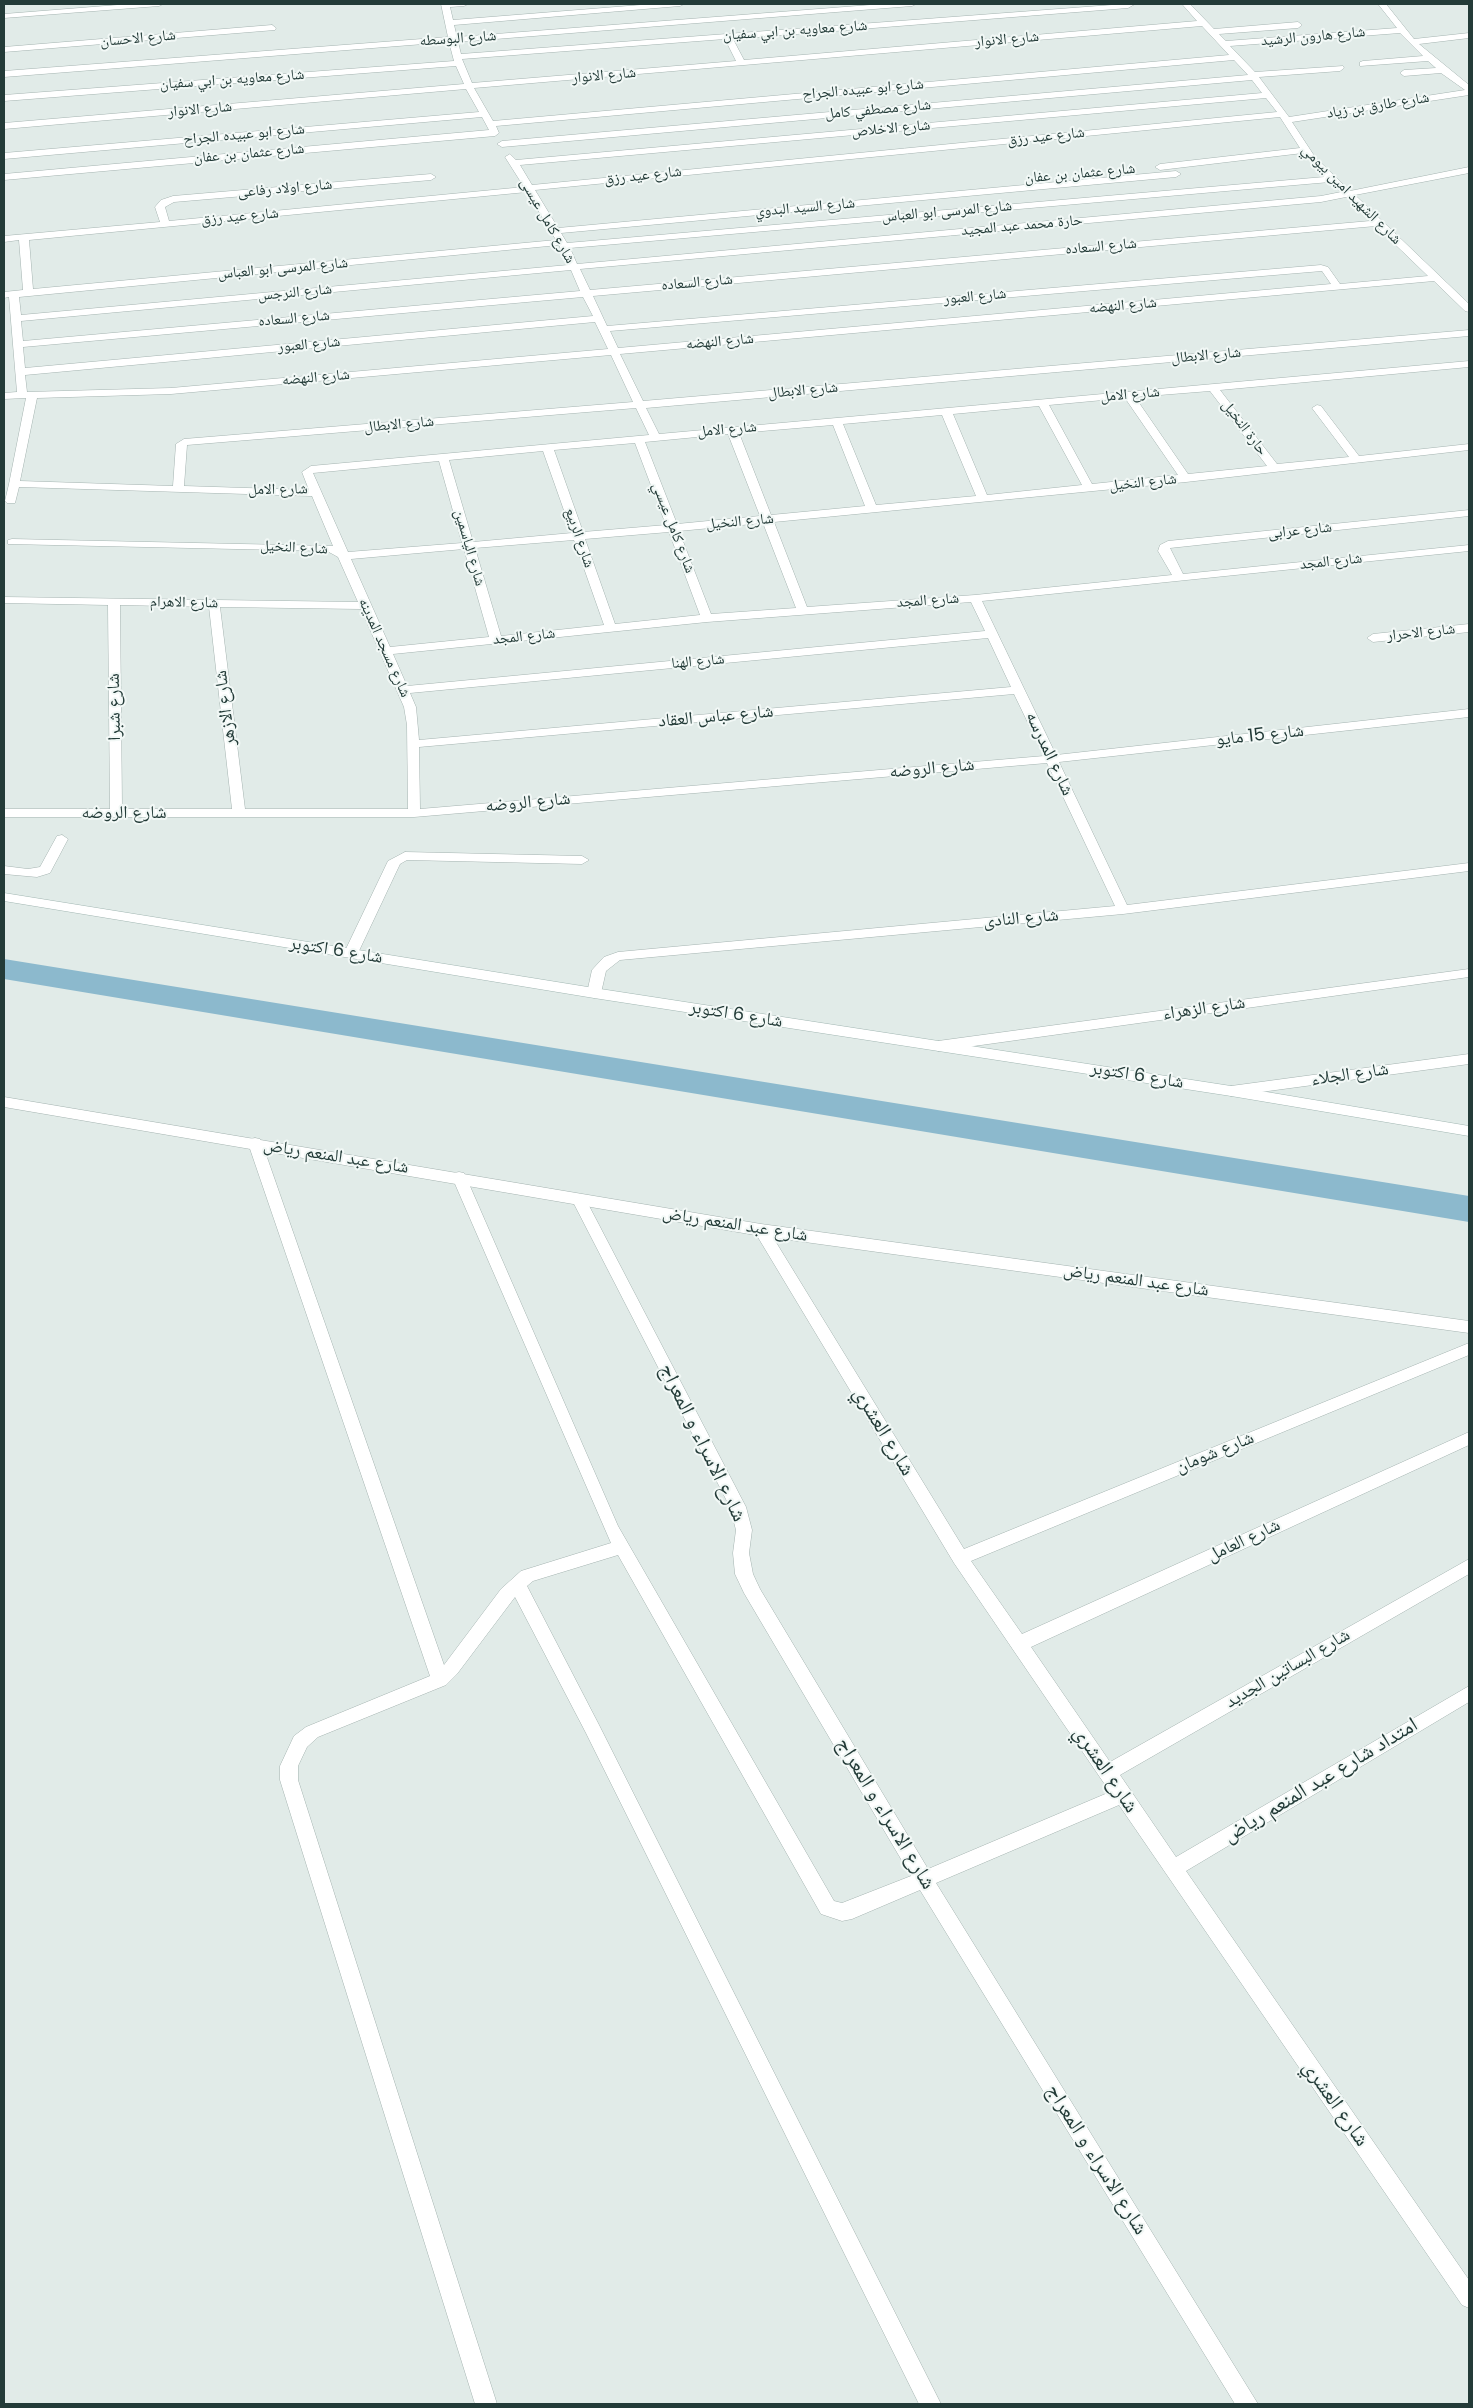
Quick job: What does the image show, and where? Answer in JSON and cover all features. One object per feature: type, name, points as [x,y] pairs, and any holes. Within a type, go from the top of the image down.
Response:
[{"type":"street","points":[[4,16],[159,4]]},
{"type":"street","points":[[445,4],[464,4]]},
{"type":"street","name":"شارع كامل عيسى","points":[[445,4],[459,60],[470,88],[528,189],[563,244],[655,437]]},
{"type":"street","points":[[449,23],[680,4]]},
{"type":"street","name":"شارع البوسطه","points":[[4,74],[912,4]]},
{"type":"street","name":"شارع معاويه بن ابي سفيان","points":[[4,98],[728,36],[1128,6],[1132,4]]},
{"type":"street","name":"شارع الشهيد امين بيومي","points":[[1186,4],[1253,76],[1284,117],[1304,150],[1376,223],[1469,309]]},
{"type":"street","points":[[1382,4],[1412,42],[1443,70],[1468,87]]},
{"type":"street","name":"شارع الانوار","points":[[4,126],[470,88],[1204,23]]},
{"type":"street","points":[[1212,32],[1298,25]]},
{"type":"street","name":"شارع الاحسان","points":[[4,50],[272,28]]},
{"type":"street","name":"شارع هارون الرشيد","points":[[1224,44],[1402,30]]},
{"type":"street","points":[[1412,42],[1469,35]]},
{"type":"street","points":[[728,36],[742,63]]},
{"type":"street","name":"شارع ابو عبيده الجراح","points":[[493,128],[1235,57]]},
{"type":"street","points":[[1363,64],[1430,58]]},
{"type":"street","name":"شارع مصطفي كامل","points":[[502,144],[1340,68]]},
{"type":"street","points":[[1404,73],[1443,70]]},
{"type":"street","name":"شارع طارق بن زياد","points":[[1284,117],[1468,87]]},
{"type":"street","name":"شارع الاخلاص","points":[[513,163],[1268,95]]},
{"type":"street","name":"شارع ابو عبيده الجراح","points":[[4,156],[485,114]]},
{"type":"street","name":"شارع عيد رزق","points":[[4,239],[1284,117]]},
{"type":"street","name":"شارع عثمان بن عفان","points":[[4,177],[493,128]]},
{"type":"street","name":"شارع عثمان بن عفان","points":[[888,200],[885,190],[1167,166],[1304,150]]},
{"type":"street","points":[[1167,166],[1195,190]]},
{"type":"street","name":"حارة محمد عبد المجيد","points":[[574,267],[1348,195],[1469,170]]},
{"type":"street","name":"شارع السيد البدوي","points":[[555,231],[1176,174]]},
{"type":"street","name":"شارع اولاد رفاعى","points":[[165,224],[160,207],[164,202],[174,199],[431,177]]},
{"type":"street","name":"شارع المرسى ابو العباس","points":[[9,295],[563,244],[1331,179]]},
{"type":"street","points":[[888,200],[896,217]]},
{"type":"street","name":"شارع السعاده","points":[[18,344],[1376,223]]},
{"type":"street","points":[[24,238],[28,293]]},
{"type":"street","name":"شارع النرجس","points":[[16,318],[574,267]]},
{"type":"street","name":"شارع العبور","points":[[20,372],[600,324],[1321,268],[1326,269],[1338,287]]},
{"type":"street","name":"شارع النهضه","points":[[4,396],[171,391],[1435,278]]},
{"type":"street","points":[[9,295],[16,318],[20,372],[27,396],[11,501]]},
{"type":"street","points":[[1458,300],[1469,298]]},
{"type":"street","name":"شارع الابطال","points":[[178,489],[181,444],[184,442],[639,405],[1469,332]]},
{"type":"street","name":"شارع الامل","points":[[14,484],[315,491],[307,473],[311,469],[1469,364]]},
{"type":"street","name":"حارة النخيل","points":[[1213,388],[1275,469]]},
{"type":"street","points":[[1129,396],[1186,479]]},
{"type":"street","points":[[1042,403],[1089,488]]},
{"type":"street","points":[[1318,408],[1357,460]]},
{"type":"street","points":[[946,411],[983,498]]},
{"type":"street","points":[[837,420],[872,509]]},
{"type":"street","points":[[732,430],[803,611]]},
{"type":"street","name":"شارع كامل عيسي","points":[[638,438],[707,618]]},
{"type":"street","name":"شارع الربيع","points":[[547,447],[611,628]]},
{"type":"street","name":"شارع النخيل","points":[[12,542],[329,548],[345,556],[579,537],[1186,479],[1469,447]]},
{"type":"street","name":"شارع الياسمين","points":[[443,457],[496,640]]},
{"type":"street","name":"شارع مسجد المدينه","points":[[315,491],[410,707],[413,744],[414,813]]},
{"type":"street","name":"شارع عرابى","points":[[1179,577],[1164,551],[1164,547],[1168,544],[1469,513]]},
{"type":"street","name":"شارع المجد","points":[[386,651],[707,618],[975,598],[1469,548]]},
{"type":"street","name":"شارع المدرسه","points":[[975,598],[1123,910]]},
{"type":"street","name":"شارع الاهرام","points":[[4,604],[114,602],[364,606]]},
{"type":"street","name":"شارع شبرا","points":[[114,602],[116,812]]},
{"type":"street","name":"شارع الازهر","points":[[214,603],[238,813]]},
{"type":"street","name":"شارع الاحرار","points":[[1373,638],[1469,628]]},
{"type":"street","name":"شارع الهنا","points":[[403,690],[992,634]]},
{"type":"street","name":"شارع عباس العقاد","points":[[413,744],[1019,690]]},
{"type":"street","name":"شارع 15 مايو","points":[[1052,759],[1469,712]]},
{"type":"street","name":"شارع الروضه","points":[[4,813],[414,813],[1052,759]]},
{"type":"street","points":[[4,870],[28,873],[37,873],[45,870],[62,839]]},
{"type":"street","points":[[351,953],[395,861],[405,856],[582,860]]},
{"type":"street","name":"شارع النادى","points":[[594,993],[599,970],[609,960],[618,956],[1123,910],[1469,867]]},
{"type":"street","name":"شارع 6 اكتوبر","points":[[4,897],[594,993],[1230,1091],[1469,1131]]},
{"type":"street","name":"شارع الزهراء","points":[[938,1046],[1469,973]]},
{"type":"street","name":"شارع الجلاء","points":[[1230,1091],[1469,1059]]},
{"type":"street","name":"شارع عبد المنعم رياض","points":[[4,1102],[459,1177],[579,1200],[761,1230],[1469,1327]]},
{"type":"street","points":[[255,1143],[440,1680]]},
{"type":"street","points":[[459,1177],[621,1547],[828,1908],[842,1912],[852,1910],[1122,1796]]},
{"type":"street","name":"شارع الاسراء و المعراج","points":[[579,1200],[738,1507],[744,1530],[741,1553],[744,1574],[753,1593],[924,1880],[1247,2404]]},
{"type":"street","name":"شارع العشري","points":[[761,1230],[960,1558],[1172,1869],[1469,2298]]},
{"type":"street","name":"شارع شومان","points":[[960,1558],[1469,1349]]},
{"type":"street","name":"شارع العامل","points":[[1019,1644],[1469,1438]]},
{"type":"street","points":[[486,2404],[289,1780],[289,1766],[300,1742],[312,1732],[440,1680],[451,1669],[507,1594],[527,1576],[621,1547]]},
{"type":"street","name":"شارع البساتين الجديد","points":[[1107,1773],[1469,1566]]},
{"type":"street","points":[[517,1584],[597,1736],[930,2404]]},
{"type":"street","name":"امتداد شارع عبد المنعم رياض","points":[[1172,1869],[1469,1693]]},
{"type":"waterway","points":[[4,969],[1469,1209]]}]
